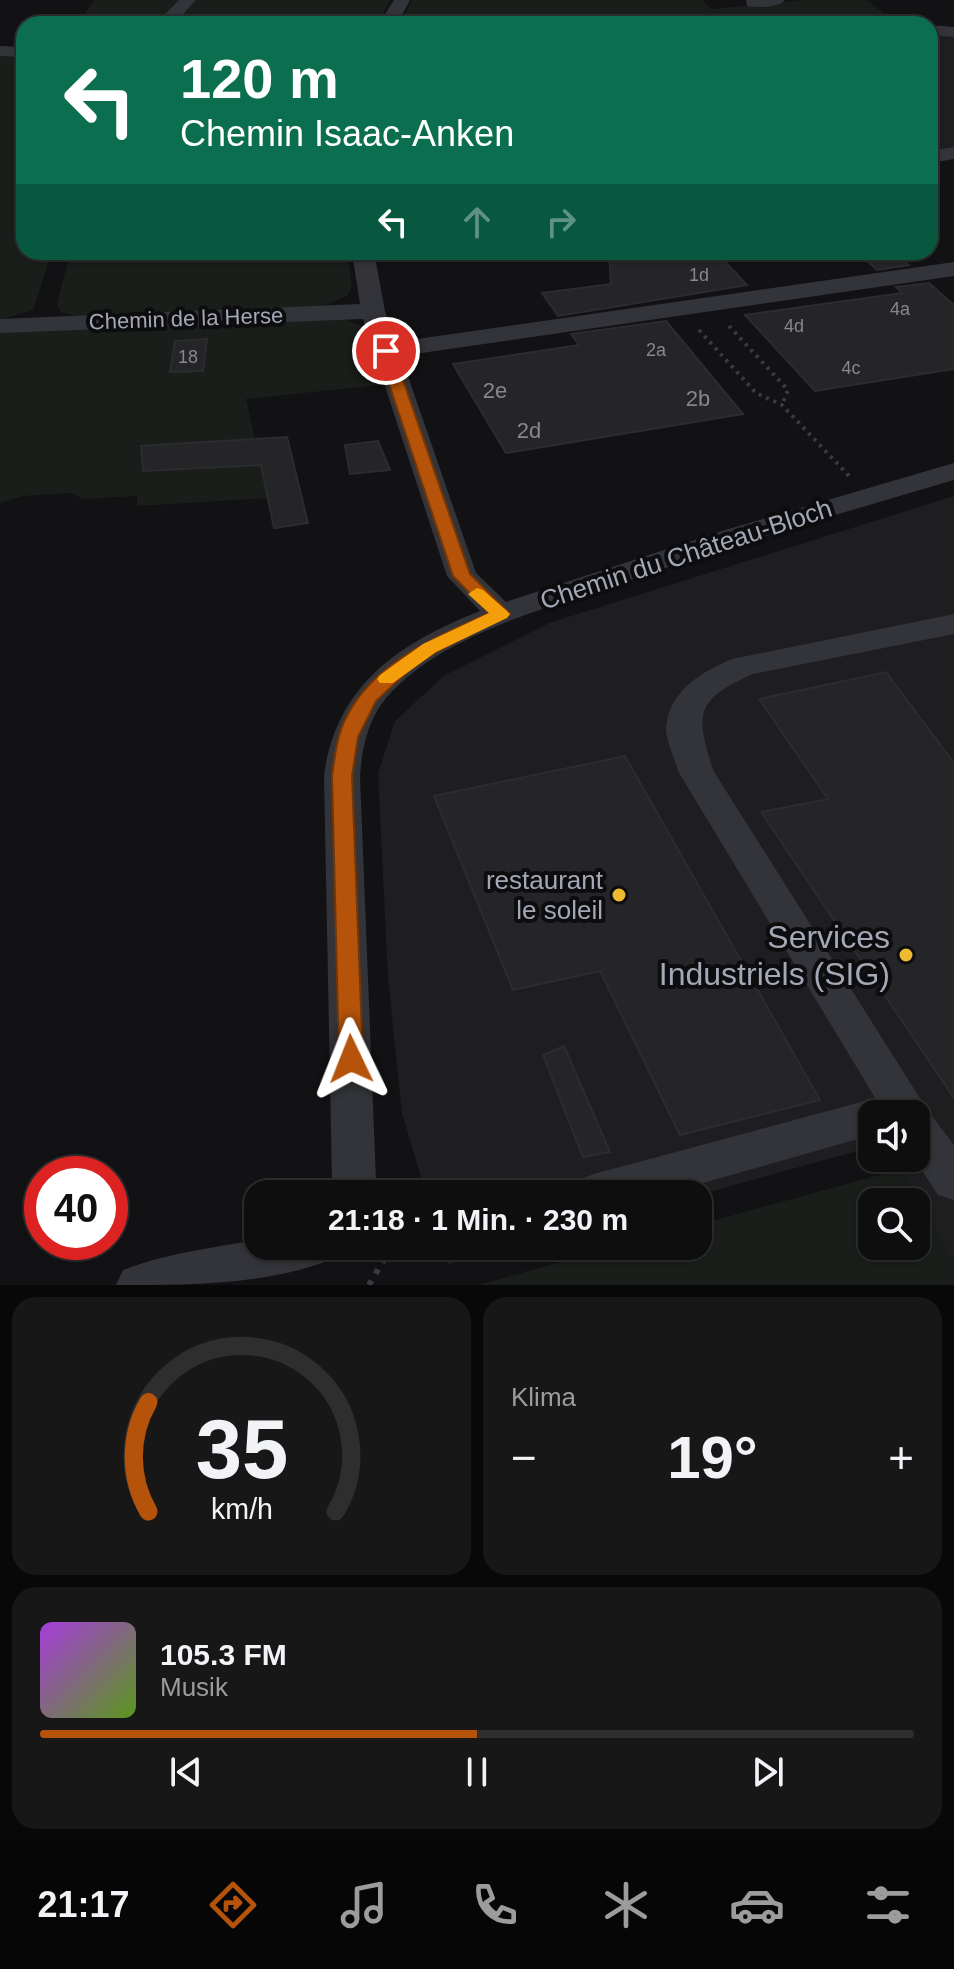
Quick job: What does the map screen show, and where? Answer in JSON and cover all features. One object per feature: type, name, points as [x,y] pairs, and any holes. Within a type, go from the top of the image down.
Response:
[{"type":"street","points":[[172,16],[188,0]]},
{"type":"street","points":[[753,2],[777,0]]},
{"type":"street","points":[[364,260],[373,311],[462,576],[501,614]]},
{"type":"street","points":[[386,351],[954,269]]},
{"type":"street","name":"Chemin de la Herse","points":[[0,326],[373,311]]},
{"type":"street","name":"Chemin du Château-Bloch","points":[[354,1180],[344,753],[356,716],[384,681],[430,648],[501,614],[653,562],[954,471]]},
{"type":"street","points":[[888,1100],[696,771],[683,730],[690,704],[710,681],[744,666],[954,624]]},
{"type":"street","points":[[648,1180],[858,1126]]},
{"type":"street","points":[[930,1154],[954,1181]]},
{"type":"street","points":[[140,1285],[182,1274],[268,1260]]},
{"type":"path","points":[[727,324],[788,390],[782,405]]},
{"type":"path","points":[[712,326],[697,328],[756,393],[782,405],[852,478]]},
{"type":"path","points":[[369,1285],[384,1260]]},
{"type":"shaded area","points":[[94,0],[179,0],[162,16],[83,16]]},
{"type":"shaded area","points":[[196,0],[390,0],[382,16],[180,16]]},
{"type":"shaded area","points":[[412,0],[702,0],[711,9],[801,0],[867,0],[888,16],[404,16]]},
{"type":"shaded area","points":[[938,28],[954,29],[954,158],[938,161]]},
{"type":"shaded area","points":[[0,54],[16,54],[16,260],[49,260],[33,310],[0,320]]},
{"type":"shaded area","points":[[68,260],[348,260],[352,287],[347,296],[318,308],[78,317],[61,312],[57,305]]},
{"type":"shaded area","points":[[341,318],[360,325],[379,385],[246,399],[268,498],[137,506],[137,496],[83,499],[71,493],[23,496],[0,503],[0,332]]},
{"type":"shaded area","points":[[954,496],[954,1262],[930,1220],[930,1188],[912,1188],[903,1172],[930,1172],[930,1100],[858,1100],[858,1151],[712,1191],[712,1180],[422,1180],[402,1113],[388,978],[378,773],[395,721],[445,675],[549,623]]},
{"type":"shaded area","points":[[890,1172],[903,1172],[912,1188],[858,1188],[858,1260],[930,1260],[930,1220],[954,1262],[954,1285],[478,1285],[569,1260],[712,1260],[712,1221]]},
{"type":"shaded area","points":[[446,1260],[466,1260],[448,1265]]},
{"type":"building","points":[[610,260],[724,260],[747,285],[558,316],[542,293],[611,284]]},
{"type":"building","points":[[866,260],[903,260],[909,265],[877,270]]},
{"type":"building","points":[[929,283],[954,305],[954,369],[815,391],[745,315],[902,293],[896,287]]},
{"type":"building","points":[[666,321],[743,414],[506,453],[453,364],[579,345],[571,334]]},
{"type":"building","points":[[207,339],[203,371],[170,372],[175,341]]},
{"type":"building","points":[[287,437],[308,523],[274,528],[261,465],[143,471],[141,446]]},
{"type":"building","points":[[378,441],[390,470],[350,474],[345,445]]},
{"type":"building","name":"Services Industriels (SIG)","points":[[886,672],[954,763],[954,1098],[761,812],[828,799],[759,699]]},
{"type":"building","points":[[625,756],[820,1100],[680,1135],[600,971],[513,990],[434,796]]},
{"type":"building","points":[[564,1046],[610,1152],[583,1157],[543,1055]]},
{"type":"slow traffic","points":[[386,679],[430,648],[501,614],[477,594]]},
{"type":"place","name":"restaurant le soleil","points":[[619,895]]},
{"type":"place","name":"Services Industriels (SIG)","points":[[906,955]]},
{"type":"route","points":[[351,1059],[342,776],[348,737],[356,716],[369,697],[403,665],[430,648],[501,614],[476,593],[462,576],[386,351]]}]
